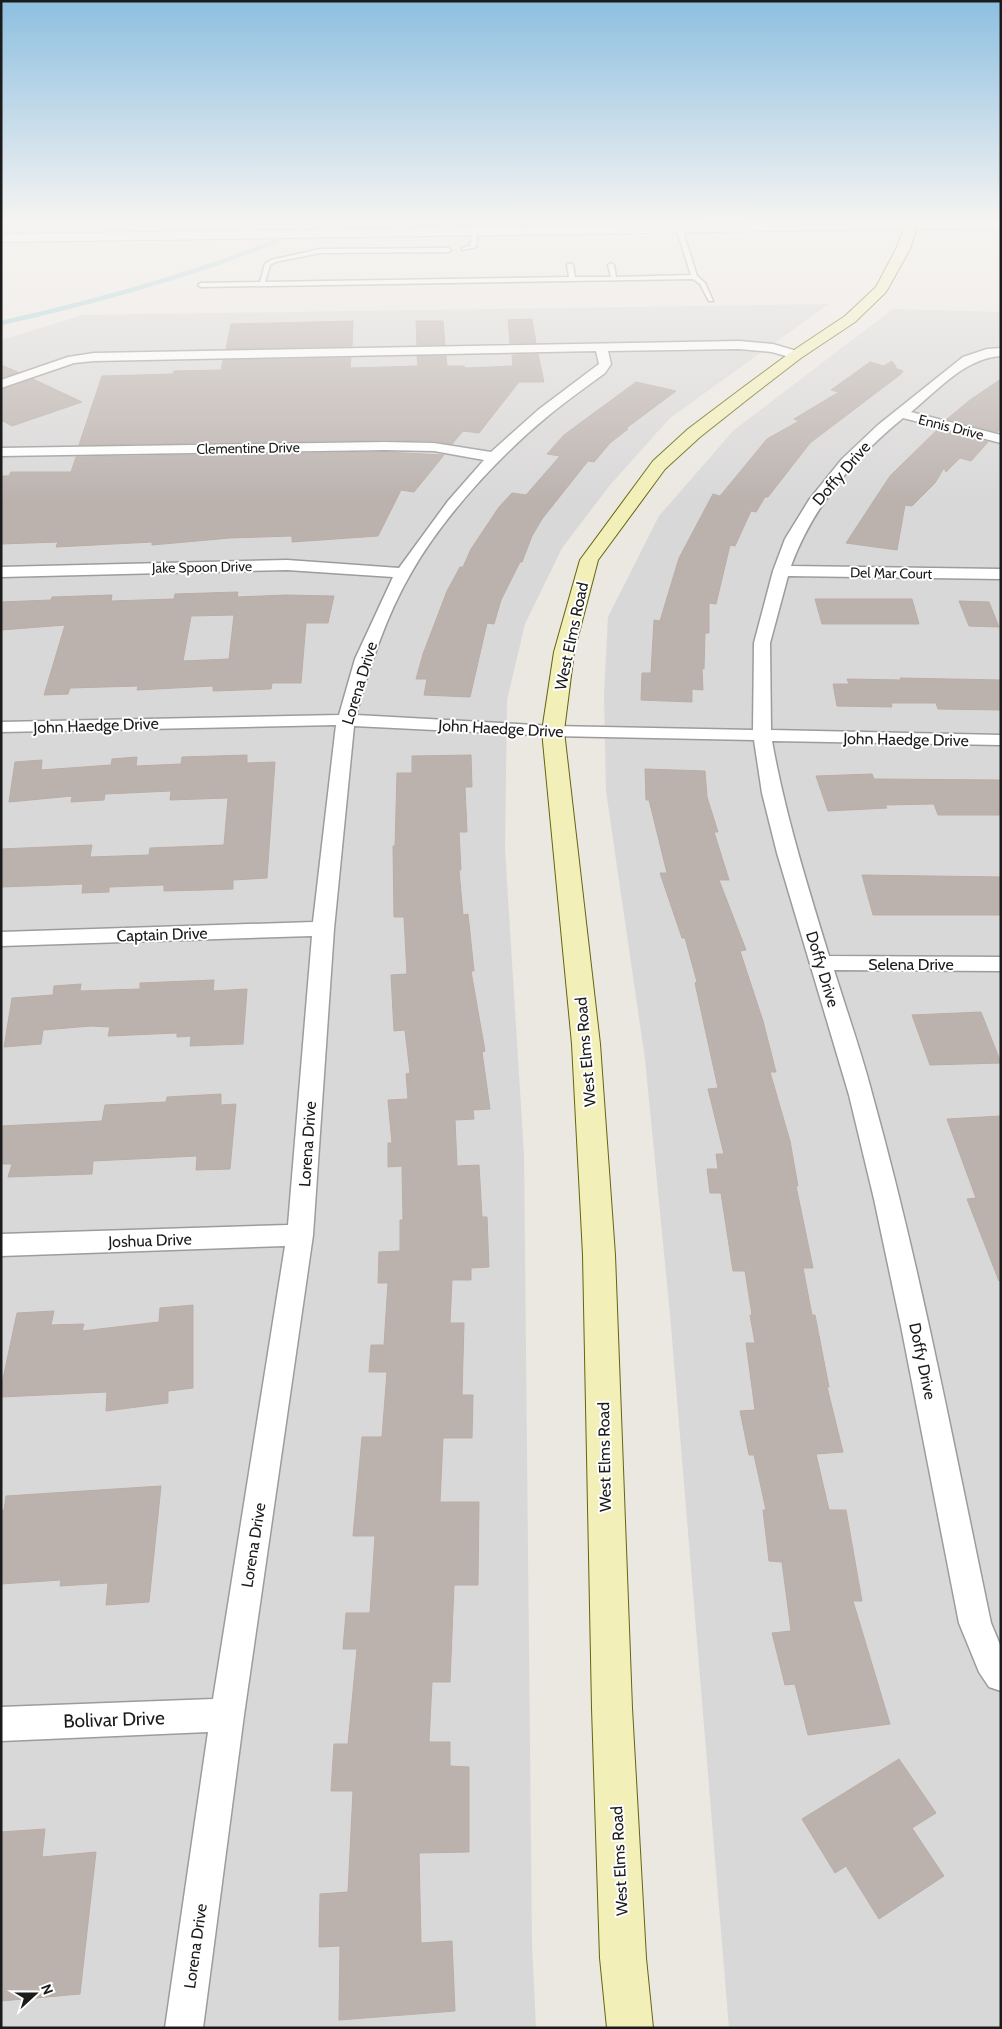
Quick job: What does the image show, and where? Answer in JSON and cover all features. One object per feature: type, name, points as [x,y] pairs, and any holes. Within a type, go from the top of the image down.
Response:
[{"type":"main road","name":"West Elms Road","points":[[630,2028],[623,1958],[612,1708],[599,1254],[586,1044],[553,731],[564,652],[589,560],[659,465],[694,433],[796,355],[855,314]]},
{"type":"street","points":[[1,384],[72,360],[94,357],[739,345],[773,348],[796,355]]},
{"type":"street","name":"Lorena Drive","points":[[184,2028],[227,1715],[300,1235],[323,930],[346,720],[364,659],[403,573],[453,504],[494,457],[543,413],[600,370],[605,364],[602,348]]},
{"type":"street","name":"Doffy Drive","points":[[1001,352],[987,353],[967,360],[883,428],[847,462],[816,500],[793,539],[781,571],[762,643],[761,684],[762,736],[772,793],[787,853],[861,1095],[888,1199],[975,1623],[990,1660],[1001,1675]]},
{"type":"street","name":"Ennis Drive","points":[[902,414],[1001,439]]},
{"type":"street","name":"Clementine Drive","points":[[1,452],[385,446],[434,447],[494,457]]},
{"type":"street","name":"Jake Spoon Drive","points":[[1,572],[287,565],[403,573]]},
{"type":"street","name":"Del Mar Court","points":[[781,571],[1001,574]]},
{"type":"street","name":"John Haedge Drive","points":[[1,727],[268,720],[346,720],[553,731],[1001,740]]},
{"type":"street","name":"Captain Drive","points":[[1,939],[323,930]]},
{"type":"street","name":"Selena Drive","points":[[822,963],[1001,964]]},
{"type":"street","name":"Joshua Drive","points":[[1,1244],[300,1235]]},
{"type":"street","name":"Bolivar Drive","points":[[1,1724],[227,1715]]},
{"type":"shaded area","points":[[815,314],[670,418],[610,485],[562,548],[525,624],[507,700],[505,849],[524,1155],[532,1946],[536,2028],[1,2028],[1,340],[83,315]]},
{"type":"shaded area","points":[[887,314],[1001,314],[1001,2028],[729,2028],[670,1314],[645,1059],[606,791],[604,695],[608,617],[659,516],[734,430]]},
{"type":"building","points":[[532,319],[536,343],[510,343],[508,320]]},
{"type":"building","points":[[353,321],[352,346],[226,349],[231,324]]},
{"type":"building","points":[[416,321],[443,321],[445,345],[417,345]]},
{"type":"building","points":[[538,354],[544,382],[519,382],[479,433],[463,431],[452,444],[434,441],[385,440],[79,445],[102,376],[173,374],[174,371],[221,370],[223,360],[351,358],[350,368],[418,366],[417,356],[446,356],[447,366],[464,366],[465,368],[513,366],[512,355]]},
{"type":"building","points":[[892,361],[897,369],[903,371],[901,374],[810,443],[768,497],[765,497],[756,512],[751,511],[735,546],[730,545],[716,604],[709,603],[709,633],[705,633],[704,669],[702,668],[703,690],[692,689],[692,702],[641,700],[642,673],[651,673],[654,620],[660,621],[679,558],[713,494],[720,496],[767,439],[799,421],[794,419],[839,392],[831,390],[870,362],[884,366]]},
{"type":"building","points":[[1,365],[18,372],[1,378]]},
{"type":"building","points":[[33,379],[82,402],[12,426],[1,420],[1,390]]},
{"type":"building","points":[[1001,379],[1001,429],[997,432],[947,419],[970,400]]},
{"type":"building","points":[[636,382],[676,391],[625,429],[628,429],[610,443],[594,462],[588,461],[542,519],[532,536],[522,562],[520,562],[501,600],[494,624],[487,623],[470,697],[424,695],[427,679],[416,679],[423,654],[447,591],[460,567],[463,567],[471,549],[499,507],[512,493],[526,495],[560,456],[547,454],[564,435]]},
{"type":"building","points":[[938,429],[988,442],[971,461],[960,458],[946,472],[944,468],[935,483],[912,506],[905,505],[897,550],[846,543],[890,476]]},
{"type":"building","points":[[385,452],[444,455],[414,492],[401,490],[378,536],[292,542],[292,536],[230,538],[152,545],[152,542],[56,547],[58,542],[1,544],[1,476],[9,476],[11,472],[71,472],[76,457]]},
{"type":"building","points":[[238,592],[237,597],[334,596],[328,623],[306,623],[301,683],[272,683],[271,689],[213,691],[213,686],[137,690],[138,686],[70,688],[68,694],[44,695],[65,625],[1,630],[1,602],[51,600],[52,597],[112,595],[111,601],[174,599],[175,594]],"holes":[[[234,615],[229,659],[183,661],[191,616]]]},
{"type":"building","points":[[815,599],[912,599],[919,624],[822,624]]},
{"type":"building","points":[[959,601],[989,602],[999,627],[969,626]]},
{"type":"building","points":[[900,678],[1001,680],[1001,710],[938,709],[936,703],[891,703],[892,707],[837,706],[833,684],[849,684],[847,679],[901,680]]},
{"type":"building","points":[[247,755],[247,763],[275,762],[267,878],[233,880],[233,889],[204,890],[164,891],[164,885],[109,887],[109,892],[82,893],[83,884],[1,887],[1,849],[92,845],[90,857],[149,855],[150,848],[224,845],[228,798],[170,800],[171,791],[105,794],[104,800],[71,802],[72,796],[9,802],[15,762],[42,760],[41,770],[111,765],[112,759],[137,757],[136,766],[181,764],[182,757]]},
{"type":"building","points":[[471,755],[472,787],[465,787],[467,832],[459,832],[461,870],[459,870],[463,915],[468,914],[474,971],[471,971],[485,1051],[482,1052],[490,1109],[473,1110],[474,1119],[455,1120],[457,1166],[479,1165],[482,1217],[487,1217],[489,1267],[471,1268],[471,1280],[452,1280],[450,1323],[464,1323],[462,1395],[473,1395],[472,1438],[443,1438],[440,1502],[479,1502],[478,1585],[454,1585],[450,1682],[432,1682],[429,1742],[450,1742],[450,1766],[469,1767],[469,1852],[419,1853],[421,1943],[452,1941],[455,2011],[339,2020],[340,1946],[319,1947],[320,1894],[348,1892],[353,1791],[331,1791],[334,1744],[348,1744],[357,1649],[343,1649],[346,1613],[370,1613],[375,1536],[353,1536],[362,1437],[382,1437],[387,1372],[369,1372],[371,1345],[384,1345],[388,1283],[378,1283],[379,1252],[400,1251],[400,1220],[403,1220],[402,1166],[388,1167],[388,1143],[392,1143],[388,1100],[408,1099],[406,1074],[410,1073],[405,1030],[394,1031],[391,975],[407,974],[404,917],[394,917],[393,846],[395,846],[397,773],[412,773],[412,756]]},
{"type":"building","points":[[645,769],[705,771],[707,797],[718,832],[714,832],[729,880],[719,880],[746,950],[740,951],[763,1021],[776,1072],[770,1072],[790,1141],[798,1186],[796,1186],[813,1268],[803,1268],[812,1315],[815,1315],[829,1387],[827,1387],[843,1452],[816,1454],[829,1510],[846,1510],[862,1601],[853,1601],[890,1724],[808,1735],[795,1684],[785,1685],[772,1633],[791,1631],[782,1562],[769,1561],[763,1510],[766,1510],[754,1455],[749,1455],[740,1411],[755,1410],[746,1343],[755,1343],[750,1315],[752,1315],[745,1271],[733,1271],[721,1193],[710,1193],[707,1169],[718,1169],[716,1154],[724,1154],[708,1089],[718,1088],[695,983],[697,982],[685,938],[682,938],[660,873],[667,873],[649,800],[646,800]]},
{"type":"building","points":[[872,774],[874,779],[1001,780],[1001,815],[938,815],[934,804],[885,805],[887,808],[828,811],[816,776]]},
{"type":"building","points":[[862,875],[1001,877],[1001,915],[873,915]]},
{"type":"building","points":[[214,980],[213,991],[247,989],[243,1044],[190,1046],[191,1036],[177,1037],[177,1033],[108,1036],[110,1027],[91,1026],[43,1030],[41,1044],[4,1047],[12,998],[53,995],[54,986],[81,984],[80,991],[140,989],[140,983]]},
{"type":"building","points":[[981,1012],[1001,1063],[930,1065],[912,1015]]},
{"type":"building","points":[[221,1094],[221,1105],[236,1104],[230,1169],[196,1170],[197,1156],[93,1161],[92,1174],[8,1177],[12,1164],[1,1164],[1,1126],[102,1121],[105,1105],[166,1102],[167,1097]]},
{"type":"building","points":[[1001,1116],[1001,1281],[999,1281],[967,1199],[976,1198],[947,1119]]},
{"type":"building","points":[[193,1305],[193,1388],[168,1391],[168,1403],[106,1411],[107,1392],[1,1397],[1,1388],[17,1313],[54,1311],[51,1325],[84,1324],[82,1331],[159,1322],[160,1308]]},
{"type":"building","points":[[161,1486],[149,1602],[106,1605],[108,1583],[60,1586],[61,1580],[1,1584],[1,1510],[4,1510],[6,1496]]},
{"type":"building","points":[[899,1759],[936,1813],[912,1828],[944,1876],[879,1919],[846,1866],[835,1873],[802,1819]]},
{"type":"building","points":[[45,1829],[42,1857],[96,1852],[80,1994],[1,2001],[1,1832]]},
{"type":"waterway","points":[[1,323],[39,314]]}]
